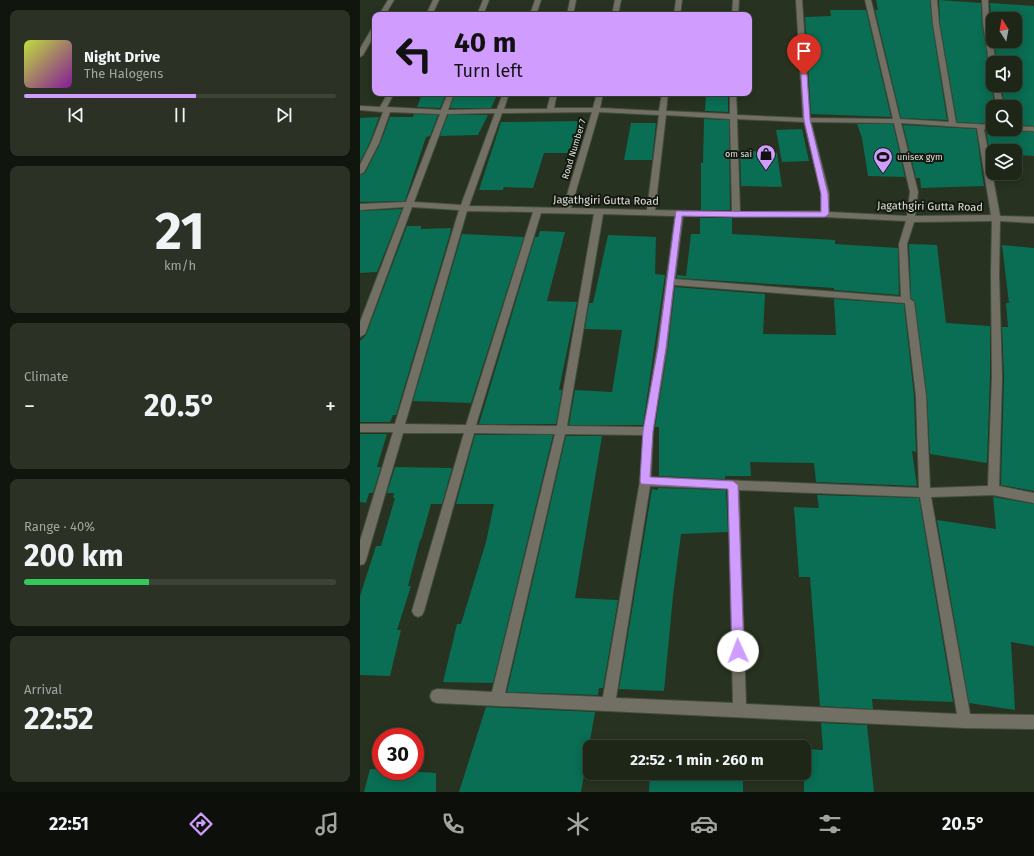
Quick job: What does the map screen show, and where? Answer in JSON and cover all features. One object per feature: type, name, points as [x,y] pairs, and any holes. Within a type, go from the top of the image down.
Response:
[{"type":"street","points":[[384,12],[391,0]]},
{"type":"street","points":[[430,12],[436,0]]},
{"type":"street","points":[[481,12],[486,0]]},
{"type":"street","points":[[534,12],[538,0]]},
{"type":"street","points":[[571,12],[573,0]]},
{"type":"street","points":[[616,12],[618,0]]},
{"type":"street","points":[[677,12],[679,0]]},
{"type":"street","points":[[735,12],[736,0]]},
{"type":"street","points":[[799,0],[807,120],[825,194],[825,214]]},
{"type":"street","points":[[868,0],[914,192],[911,219],[902,244],[906,300],[909,302],[921,396],[925,493],[965,721]]},
{"type":"street","points":[[934,0],[936,24],[953,125]]},
{"type":"street","points":[[985,0],[986,23],[991,56]]},
{"type":"street","points":[[360,55],[372,33]]},
{"type":"street","points":[[360,172],[375,143],[384,110],[390,96]]},
{"type":"street","points":[[360,334],[450,96]]},
{"type":"street","points":[[360,560],[464,208],[505,96]]},
{"type":"street","points":[[550,111],[553,96]]},
{"type":"street","name":"Road Number 7","points":[[566,210],[599,96]]},
{"type":"street","points":[[651,212],[665,96]]},
{"type":"street","points":[[734,96],[733,115],[736,215]]},
{"type":"street","points":[[360,108],[444,112],[500,110],[596,110],[662,114],[733,115],[807,120],[897,122],[986,126]]},
{"type":"street","points":[[980,126],[996,218],[995,275],[997,377],[993,490]]},
{"type":"street","points":[[1022,128],[1034,129]]},
{"type":"street","name":"Jagathgiri Gutta Road","points":[[360,207],[408,204],[464,208],[538,210],[736,215],[825,214],[911,219],[996,218],[1034,220]]},
{"type":"street","points":[[418,611],[470,429],[538,210]]},
{"type":"street","points":[[497,698],[561,430],[599,211]]},
{"type":"street","points":[[608,705],[645,481],[648,431],[662,348],[679,213]]},
{"type":"street","points":[[670,282],[906,300]]},
{"type":"street","points":[[360,428],[648,431]]},
{"type":"street","points":[[645,481],[925,493],[993,490],[1034,498]]},
{"type":"street","points":[[733,485],[740,711]]},
{"type":"street","points":[[437,696],[965,721],[1034,722]]},
{"type":"building","points":[[876,0],[930,0],[932,24],[947,120],[901,118],[875,10],[878,10]]},
{"type":"building","points":[[939,0],[981,3],[982,23],[987,56],[986,56],[986,92],[993,92],[993,100],[986,100],[986,124],[957,122],[940,24]]},
{"type":"building","points":[[990,3],[1034,6],[1034,126],[1022,125],[1022,100],[1004,100],[1002,92],[1022,92],[1022,56],[996,56],[995,48],[1022,48],[1022,12],[991,12]]},
{"type":"building","points":[[830,10],[866,10],[891,117],[811,114],[805,17],[831,16]]},
{"type":"building","points":[[421,96],[445,96],[440,108],[417,107]]},
{"type":"building","points":[[454,96],[497,96],[491,108],[450,108]]},
{"type":"building","points":[[706,96],[728,96],[728,112],[705,111]]},
{"type":"building","points":[[414,114],[438,115],[430,136],[426,137],[405,201],[360,202],[360,175],[365,173],[380,144],[390,117],[413,117]]},
{"type":"building","points":[[448,115],[488,115],[478,135],[440,136]]},
{"type":"building","points":[[379,117],[370,142],[360,162],[360,118]]},
{"type":"building","points":[[704,119],[729,120],[730,210],[701,210],[701,163],[703,163]]},
{"type":"building","points":[[584,121],[578,153],[544,153],[533,188],[504,187],[503,190],[479,190],[501,122]]},
{"type":"building","points":[[631,123],[656,123],[652,160],[624,160]]},
{"type":"building","points":[[857,124],[893,124],[905,177],[868,176],[862,138]]},
{"type":"building","points":[[903,125],[976,129],[984,186],[921,188],[920,178],[916,178]]},
{"type":"building","points":[[802,129],[809,161],[782,162],[776,130]]},
{"type":"building","points":[[1022,131],[1034,132],[1034,156],[1022,155],[1022,144],[988,144],[987,136],[1022,136]]},
{"type":"building","points":[[740,150],[777,153],[782,187],[741,186]]},
{"type":"building","points":[[402,209],[377,272],[360,273],[360,211]]},
{"type":"building","points":[[700,218],[732,218],[732,234],[835,240],[835,244],[898,248],[899,295],[834,290],[834,288],[677,278],[677,275],[686,276],[691,234],[700,234]]},
{"type":"building","points":[[407,226],[421,226],[421,229],[451,228],[396,415],[393,415],[390,422],[360,422],[360,341],[366,335]]},
{"type":"building","points":[[540,231],[565,232],[547,301],[577,302],[559,390],[562,390],[556,424],[479,424],[535,237],[538,237]]},
{"type":"building","points":[[462,234],[524,237],[471,403],[413,401]]},
{"type":"building","points":[[608,235],[656,237],[655,274],[665,275],[643,425],[569,425],[575,390],[612,392],[622,330],[585,329],[589,303],[593,303]]},
{"type":"building","points":[[909,244],[937,245],[946,323],[990,326],[987,463],[930,454],[927,396],[915,302],[911,298]]},
{"type":"building","points":[[1002,245],[1034,248],[1034,491],[1001,485],[1004,377],[1002,327],[1008,327],[1006,303],[1009,303]]},
{"type":"building","points":[[675,287],[765,294],[763,334],[836,335],[834,299],[904,304],[914,396],[916,452],[912,451],[917,486],[816,482],[814,463],[750,462],[751,476],[725,476],[725,479],[659,476],[659,427],[655,427],[668,348]]},
{"type":"building","points":[[360,434],[387,434],[377,467],[381,467],[373,493],[369,493],[366,503],[360,502]]},
{"type":"building","points":[[475,435],[553,435],[493,683],[443,682],[457,624],[461,624],[486,542],[494,504],[456,504]]},
{"type":"building","points":[[566,436],[602,436],[575,598],[618,600],[603,688],[599,688],[598,695],[507,692]]},
{"type":"building","points":[[395,467],[452,468],[442,504],[431,504],[420,540],[408,586],[411,586],[397,630],[401,630],[390,676],[360,675],[360,596],[376,546],[381,546],[395,498],[393,498],[394,493],[387,493]]},
{"type":"building","points":[[658,488],[726,490],[728,532],[681,534],[673,596],[664,691],[619,689],[652,489],[658,490]]},
{"type":"building","points":[[817,495],[919,498],[953,702],[872,699],[873,709],[820,706],[810,577],[799,577],[794,507],[819,508]]},
{"type":"building","points":[[993,497],[1034,504],[1034,646],[1011,642],[1015,710],[969,703],[937,520],[996,529]]},
{"type":"building","points":[[486,707],[595,712],[590,740],[583,740],[583,780],[581,792],[459,792]]},
{"type":"building","points":[[821,723],[867,725],[874,792],[804,792],[804,780],[811,780],[811,749],[823,750]]},
{"type":"building","points":[[370,769],[372,769],[372,780],[424,780],[424,772],[436,773],[436,792],[364,792]]},
{"type":"building","points":[[650,780],[743,780],[743,792],[649,792]]},
{"type":"place","name":"om sai","points":[[766,171]]},
{"type":"place","name":"unisex gym","points":[[883,174]]},
{"type":"route","points":[[738,651],[733,485],[645,481],[648,431],[662,348],[679,213],[736,215],[825,214],[825,194],[807,120],[804,75]]}]
